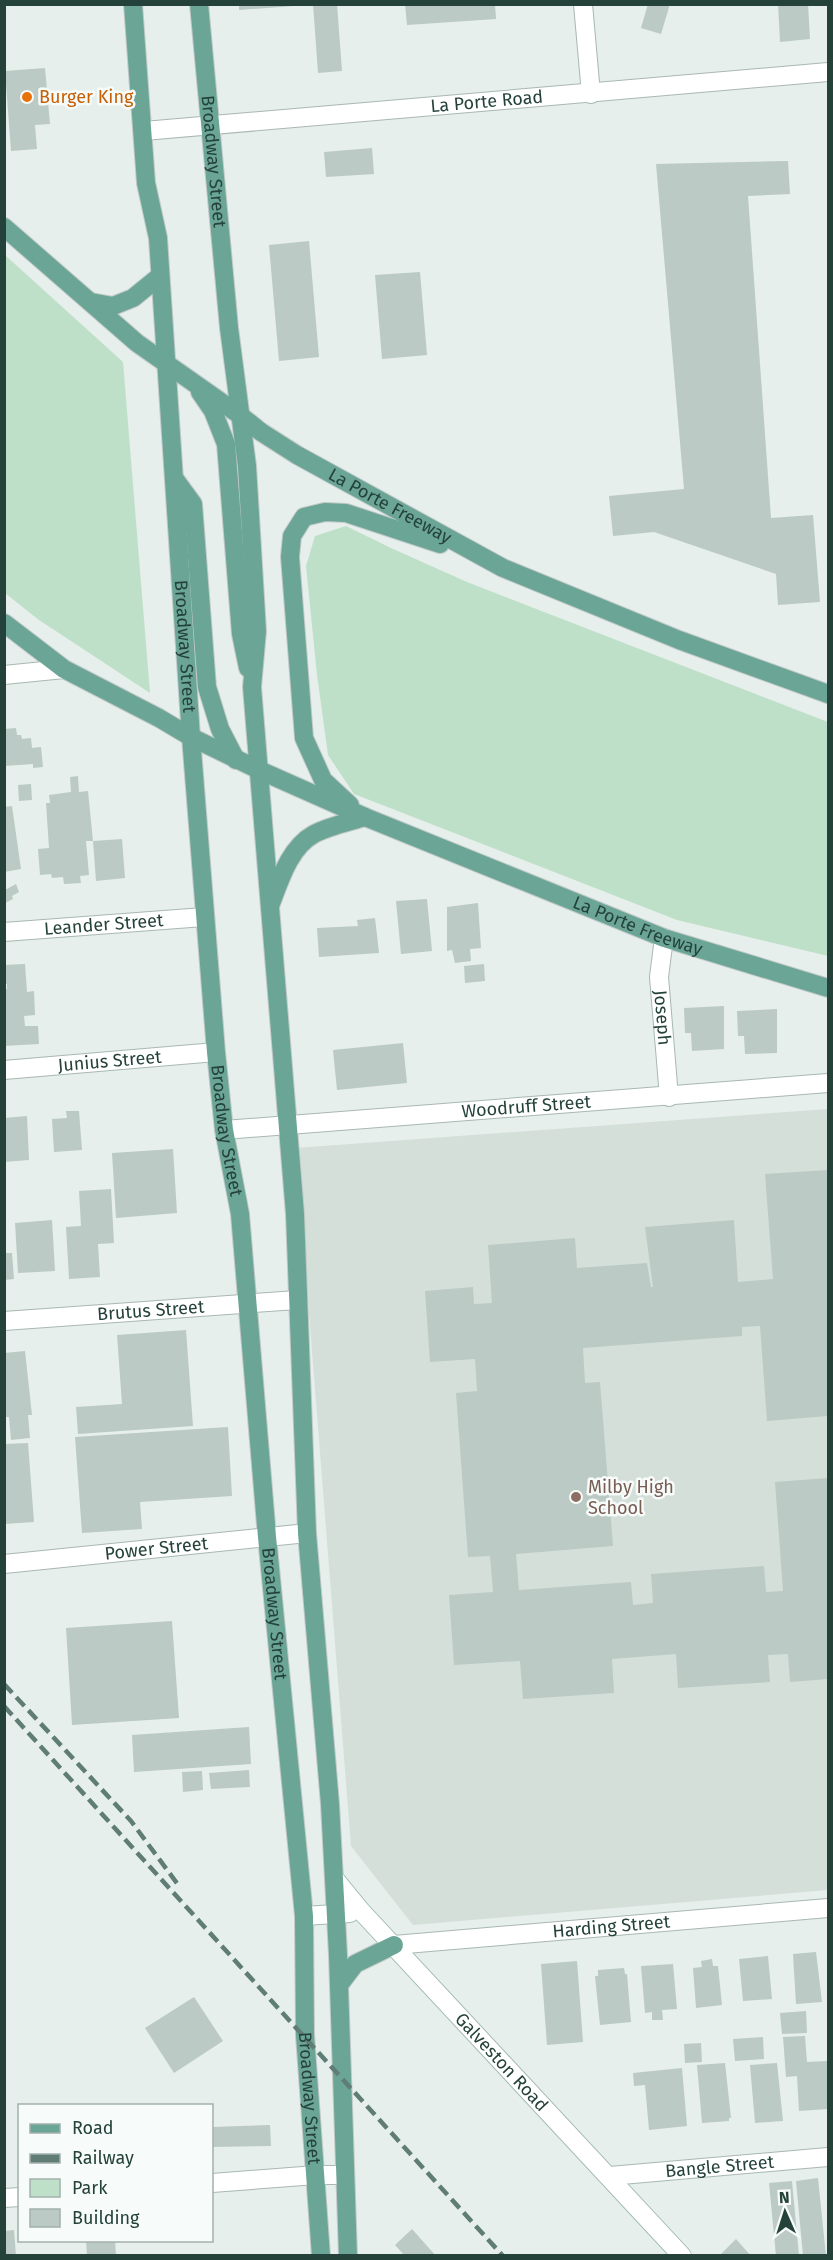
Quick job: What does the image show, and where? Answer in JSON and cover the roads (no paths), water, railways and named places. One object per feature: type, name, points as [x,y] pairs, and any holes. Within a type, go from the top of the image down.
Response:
[{"type":"main road","name":"Broadway Street","points":[[133,4],[146,183],[158,238],[191,737],[216,1052],[224,1130],[240,1214],[267,1537],[304,1916],[305,2036],[321,2256]]},
{"type":"main road","name":"Broadway Street","points":[[199,4],[229,328],[247,466],[257,631],[252,687],[295,1214],[307,1533],[330,1792],[348,2256]]},
{"type":"main road","name":"La Porte Freeway","points":[[4,227],[137,343],[261,432],[297,455],[503,568],[679,640],[828,694]]},
{"type":"main road","points":[[89,302],[113,306],[133,298],[160,276]]},
{"type":"main road","points":[[194,384],[213,411],[226,444],[241,634],[252,687]]},
{"type":"main road","points":[[173,477],[193,504],[207,687],[220,729],[236,759]]},
{"type":"main road","points":[[365,818],[323,780],[304,738],[290,557],[292,536],[304,517],[325,512],[346,513],[419,536],[503,568]]},
{"type":"main road","name":"La Porte Freeway","points":[[4,623],[64,669],[191,737],[365,818],[664,938],[828,988]]},
{"type":"main road","points":[[269,908],[288,861],[302,844],[315,833],[365,818]]},
{"type":"main road","points":[[339,1985],[355,1964],[394,1944]]},
{"type":"street","points":[[583,4],[591,93]]},
{"type":"street","name":"La Porte Road","points":[[144,131],[828,72]]},
{"type":"street","points":[[4,675],[64,669]]},
{"type":"street","name":"Leander Street","points":[[4,932],[204,917]]},
{"type":"street","name":"Joseph","points":[[664,938],[658,977],[669,1097]]},
{"type":"street","name":"Junius Street","points":[[4,1070],[216,1052]]},
{"type":"street","name":"Woodruff Street","points":[[224,1130],[828,1083]]},
{"type":"street","name":"Brutus Street","points":[[4,1321],[297,1300]]},
{"type":"street","name":"Power Street","points":[[4,1564],[307,1533]]},
{"type":"street","name":"Galveston Road","points":[[334,1878],[361,1911],[682,2256]]},
{"type":"street","name":"Harding Street","points":[[394,1944],[828,1908]]},
{"type":"street","points":[[304,1916],[361,1911]]},
{"type":"street","name":"Bangle Street","points":[[610,2176],[828,2157]]},
{"type":"street","points":[[213,2183],[344,2175]]},
{"type":"railway","points":[[4,1684],[131,1821],[179,1886]]},
{"type":"railway","points":[[4,1706],[503,2256]]},
{"type":"place","name":"Burger King","points":[[27,97]]},
{"type":"place","name":"Milby High School","points":[[576,1497]]}]
